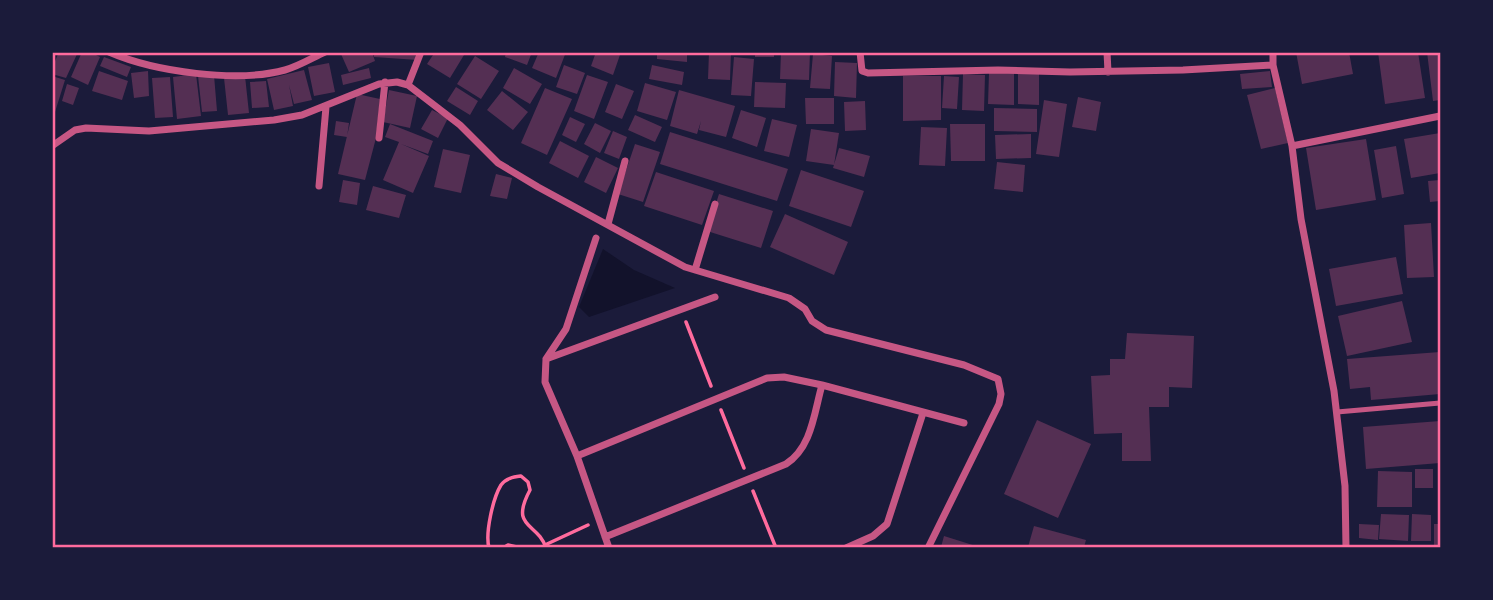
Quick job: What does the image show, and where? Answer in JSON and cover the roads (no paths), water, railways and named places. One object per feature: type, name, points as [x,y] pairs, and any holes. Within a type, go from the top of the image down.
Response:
[{"type":"street","points":[[109,52],[156,68],[249,75],[284,70],[325,52]]},
{"type":"street","points":[[408,85],[421,52]]},
{"type":"street","points":[[860,52],[860,67],[868,73],[998,70],[1108,72],[1273,65]]},
{"type":"street","points":[[1107,52],[1108,72]]},
{"type":"street","points":[[1273,52],[1273,65],[1292,146],[1301,219],[1337,412],[1345,486],[1346,548]]},
{"type":"street","points":[[379,138],[385,82]]},
{"type":"street","points":[[52,146],[75,130],[86,128],[149,131],[274,120],[326,107],[385,82],[408,85],[460,125],[498,163],[685,267],[789,298],[805,309],[812,321],[826,330],[964,365],[998,379],[1001,394],[999,404],[928,548]]},
{"type":"street","points":[[319,186],[326,107]]},
{"type":"street","points":[[1292,146],[1440,117]]},
{"type":"street","points":[[608,224],[625,161]]},
{"type":"street","points":[[695,270],[715,204]]},
{"type":"street","points":[[596,238],[566,329],[546,359],[545,382],[577,456],[609,548]]},
{"type":"street","points":[[546,359],[715,297]]},
{"type":"street","points":[[577,456],[766,379],[784,377],[964,422]]},
{"type":"street","points":[[605,537],[749,480],[797,457],[805,445],[822,385]]},
{"type":"street","points":[[846,548],[873,536],[887,524],[923,413]]},
{"type":"lane","points":[[1337,412],[1440,403]]}]
